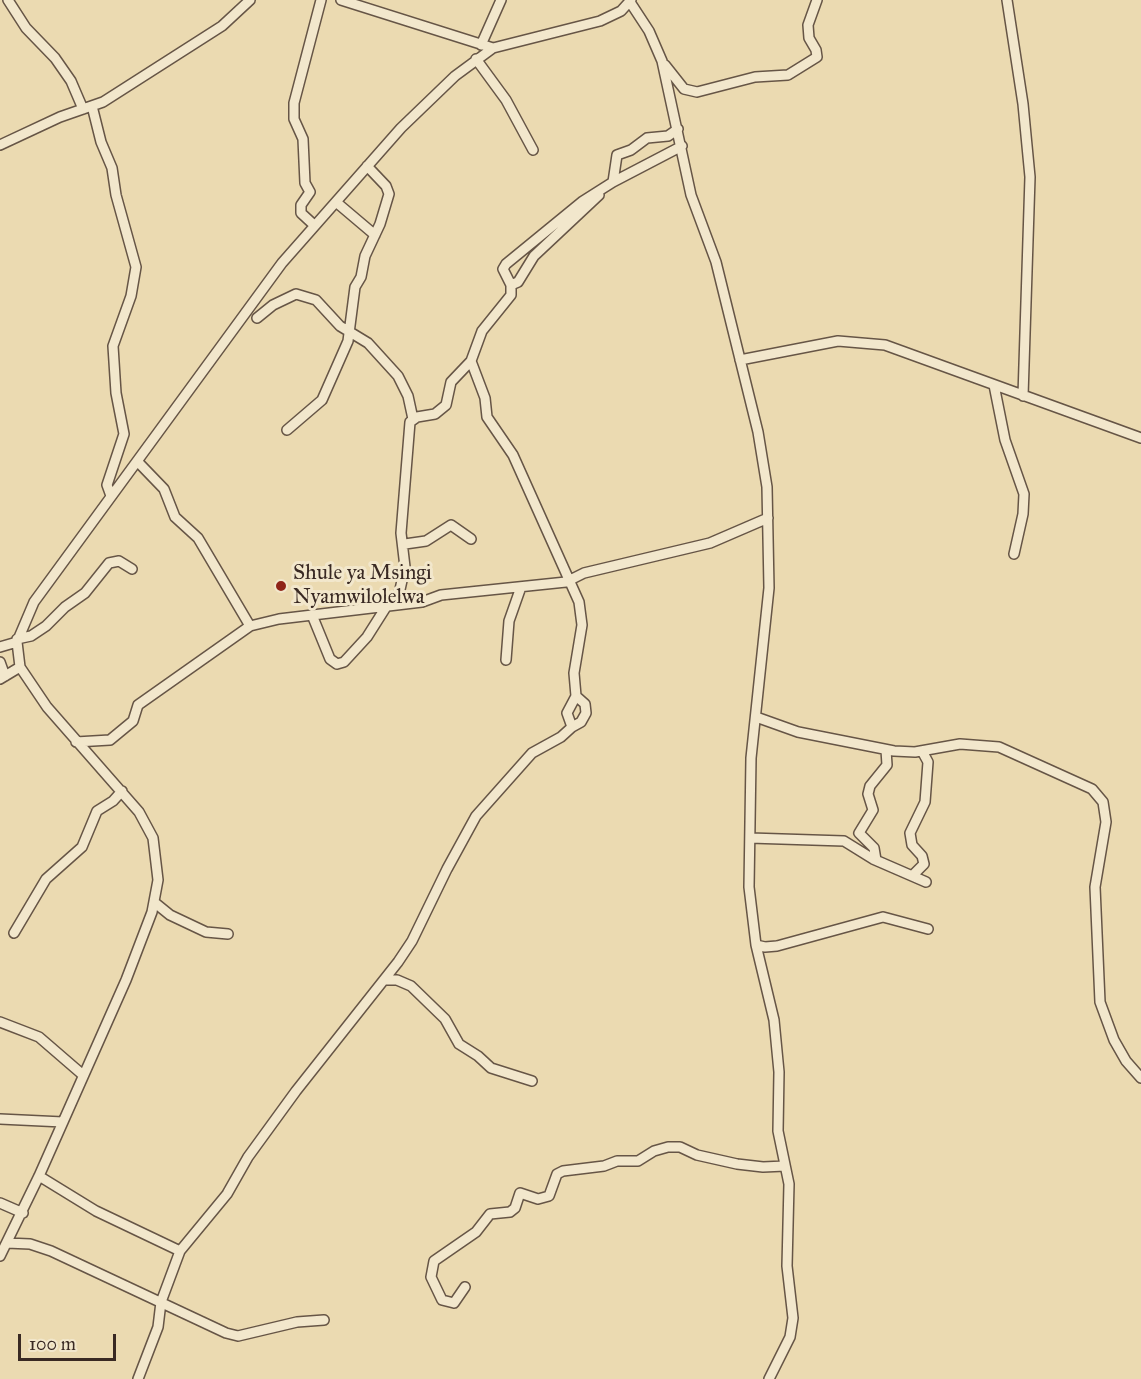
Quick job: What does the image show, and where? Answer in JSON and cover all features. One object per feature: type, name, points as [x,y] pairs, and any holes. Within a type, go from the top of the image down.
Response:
[{"type":"street","points":[[8,0],[26,28],[55,58],[88,107],[112,168],[116,195],[136,267],[131,296],[113,346],[116,393],[124,434],[107,485],[111,496]]},
{"type":"street","points":[[0,145],[124,90],[222,27],[250,0]]},
{"type":"street","points":[[314,225],[300,213],[301,205],[310,192],[305,183],[303,139],[294,118],[294,103],[321,0]]},
{"type":"street","points":[[341,0],[492,48]]},
{"type":"street","points":[[481,45],[501,0]]},
{"type":"street","points":[[662,61],[684,89],[697,92],[755,77],[788,75],[817,57],[809,38],[808,25],[818,0]]},
{"type":"street","points":[[1006,0],[1023,104],[1030,177],[1023,396]]},
{"type":"street","points":[[0,1256],[23,1213],[126,980],[154,902],[158,865],[153,838],[139,812],[47,707],[20,667],[17,641],[34,602],[252,303],[314,225],[422,107],[476,59],[492,48],[600,21],[621,11],[631,1],[649,30],[662,61],[691,195],[713,251],[758,432],[767,487],[768,604],[750,777],[749,900],[756,945],[774,1020],[779,1072],[778,1121],[789,1185],[788,1266],[793,1328],[769,1379]]},
{"type":"street","points":[[476,59],[506,100],[533,150]]},
{"type":"street","points":[[613,182],[617,155],[631,150],[647,138],[668,136],[678,129]]},
{"type":"street","points":[[413,419],[427,417],[442,410],[449,399],[451,382],[471,361],[480,335],[511,295],[512,285],[503,269],[506,264],[583,201],[613,182],[682,146]]},
{"type":"street","points":[[287,430],[322,400],[350,332],[355,287],[361,277],[365,256],[389,194],[386,186],[367,166]]},
{"type":"street","points":[[512,285],[518,282],[534,256],[586,209],[604,188]]},
{"type":"street","points":[[336,202],[375,235]]},
{"type":"street","points":[[257,318],[273,305],[301,294],[316,300],[340,326],[368,344],[398,376],[408,396],[413,419],[409,426],[401,533],[405,544],[405,567],[396,603]]},
{"type":"street","points":[[740,360],[818,344],[862,342],[904,351],[1141,438]]},
{"type":"street","points":[[471,361],[485,398],[487,417],[513,455],[563,567],[572,581],[582,617],[574,673],[576,696],[567,713],[572,728]]},
{"type":"street","points":[[994,385],[1002,429],[1024,494],[1023,514],[1014,554]]},
{"type":"street","points":[[137,461],[164,489],[181,524],[198,538],[250,626]]},
{"type":"street","points":[[76,741],[110,740],[133,721],[138,705],[250,626],[312,615],[386,607],[396,603],[422,602],[441,595],[572,581],[584,573],[710,543],[768,518]]},
{"type":"street","points":[[405,544],[426,541],[451,525],[471,539]]},
{"type":"street","points":[[0,647],[31,636],[46,626],[65,607],[85,593],[108,563],[119,561],[132,569]]},
{"type":"street","points":[[549,584],[563,567]]},
{"type":"street","points":[[506,660],[510,621],[521,587]]},
{"type":"street","points":[[312,615],[327,653],[337,664],[344,663],[367,637],[386,607]]},
{"type":"street","points":[[0,662],[3,678],[20,667]]},
{"type":"street","points":[[138,1379],[158,1328],[161,1302],[180,1251],[227,1194],[248,1157],[296,1091],[385,980],[412,941],[476,816],[532,753],[561,737],[581,722],[586,713],[585,704],[576,696]]},
{"type":"street","points":[[756,717],[798,732],[886,750],[922,751],[960,744],[999,747],[1092,789],[1103,802],[1106,822],[1095,887],[1100,1002],[1114,1040],[1126,1061],[1141,1078]]},
{"type":"street","points":[[876,860],[874,848],[859,833],[862,824],[873,810],[868,794],[870,786],[887,765],[886,750]]},
{"type":"street","points":[[913,875],[924,864],[922,856],[912,845],[910,833],[925,802],[928,762],[922,751]]},
{"type":"street","points":[[14,933],[46,879],[82,847],[97,811],[113,801],[122,791]]},
{"type":"street","points":[[750,838],[844,841],[876,860],[926,882]]},
{"type":"street","points":[[154,902],[170,915],[206,932],[228,934]]},
{"type":"street","points":[[756,945],[777,946],[883,917],[928,929]]},
{"type":"street","points":[[385,980],[397,980],[411,986],[445,1019],[459,1044],[491,1068],[531,1081]]},
{"type":"street","points":[[0,1022],[39,1037],[83,1075]]},
{"type":"street","points":[[0,1119],[63,1122]]},
{"type":"street","points":[[465,1287],[454,1303],[442,1300],[430,1277],[434,1260],[476,1233],[490,1214],[510,1212],[520,1193],[538,1199],[549,1196],[553,1181],[562,1171],[599,1167],[620,1160],[638,1161],[661,1148],[674,1146],[736,1164],[763,1167],[785,1166]]},
{"type":"street","points":[[39,1176],[96,1211],[180,1251]]},
{"type":"street","points":[[0,1203],[23,1213]]},
{"type":"street","points":[[7,1243],[44,1248],[238,1336],[297,1322],[324,1320]]},
{"type":"place","name":"Shule ya Msingi Nyamwilolelwa","points":[[281,586]]}]
